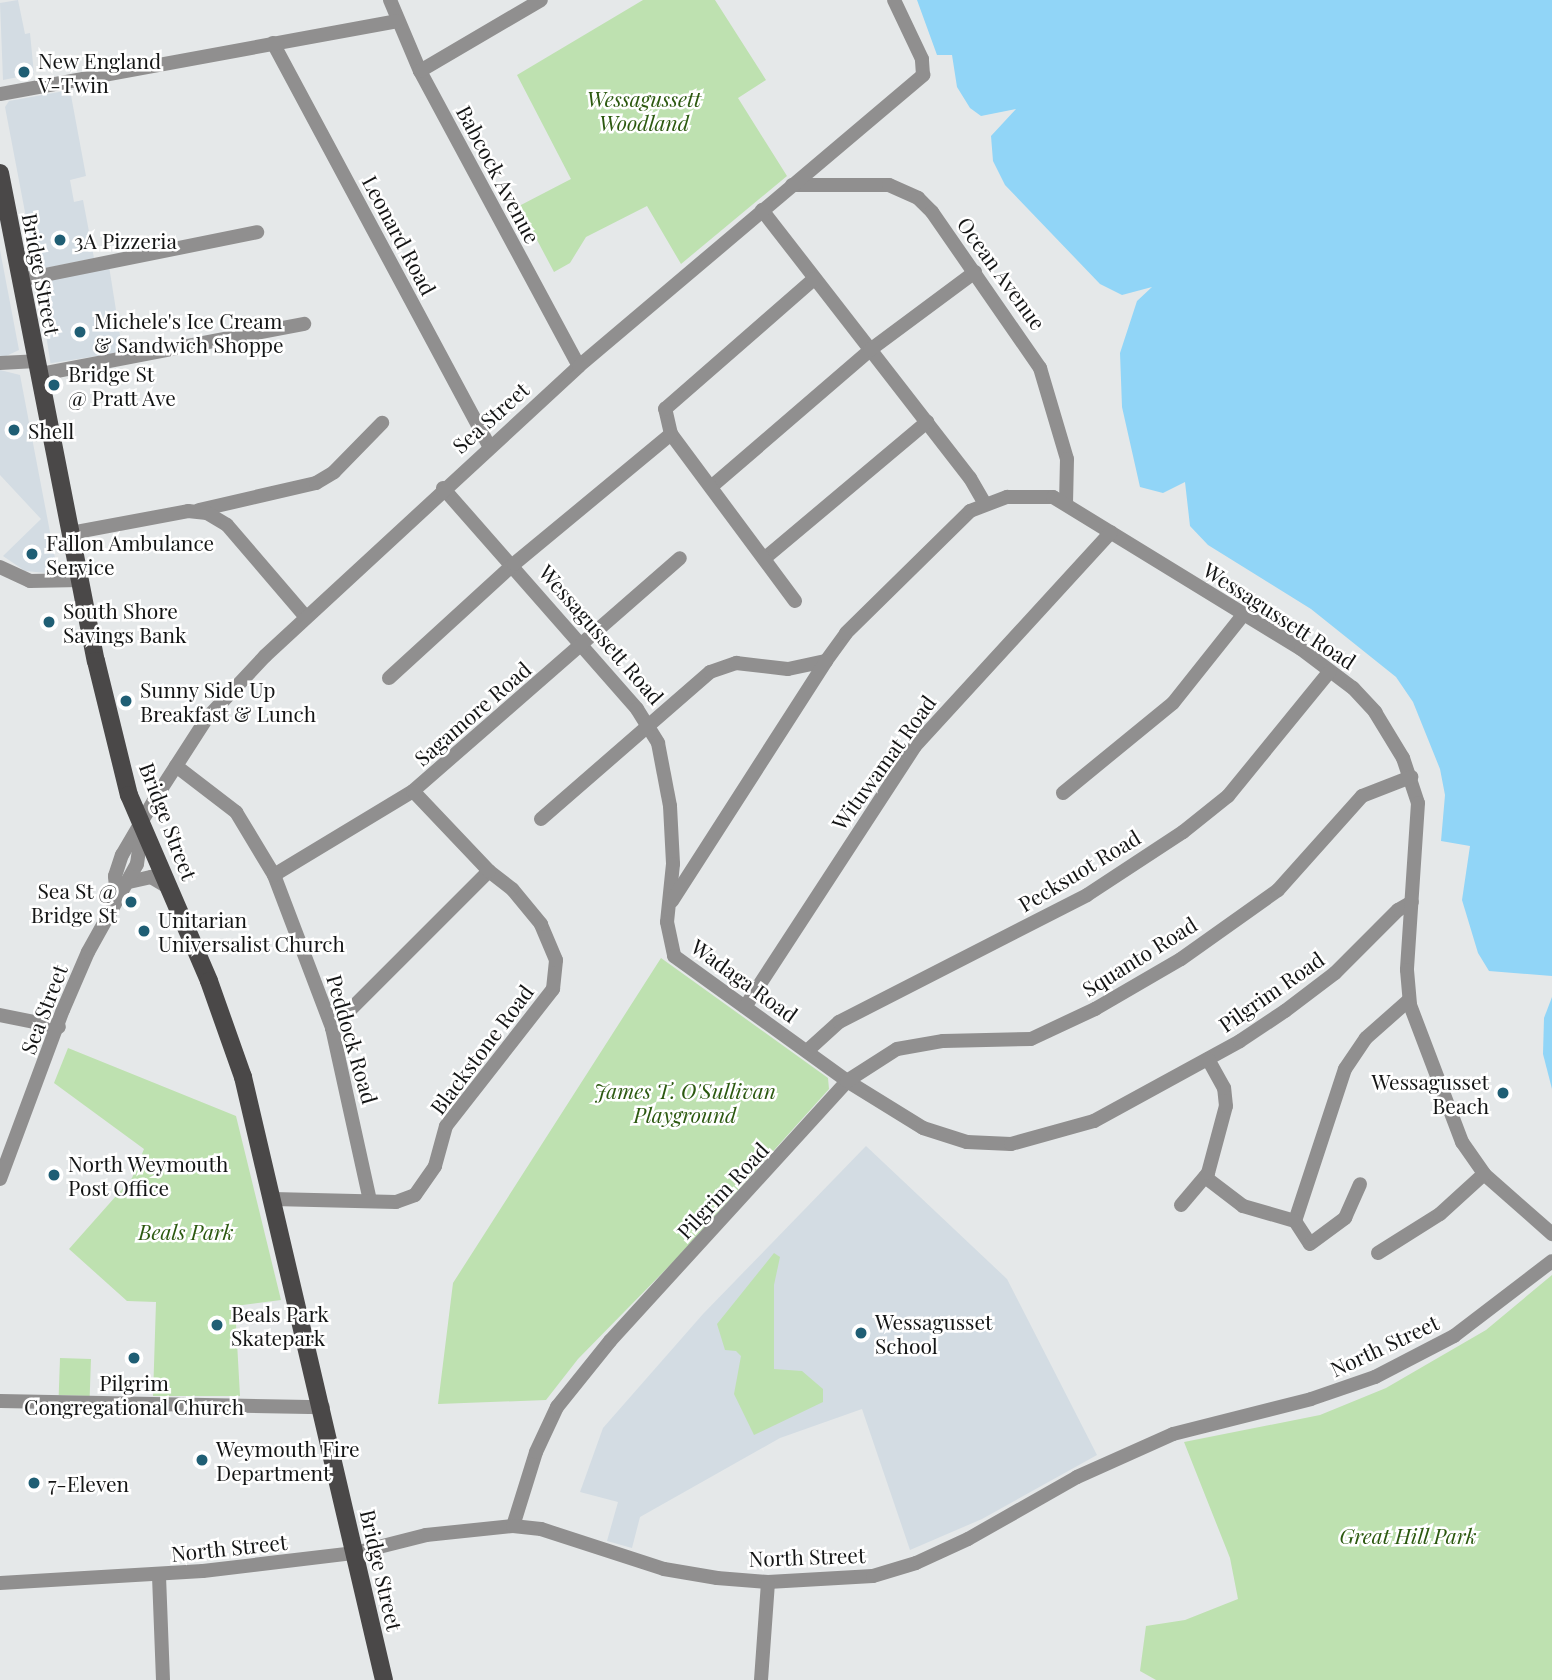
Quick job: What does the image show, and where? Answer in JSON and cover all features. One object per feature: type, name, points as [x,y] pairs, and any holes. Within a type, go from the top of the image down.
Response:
[{"type":"main road","name":"Bridge Street","points":[[0,173],[80,580],[129,795],[226,1025],[273,1199],[384,1680]]},
{"type":"street","name":"Babcock Avenue","points":[[390,0],[396,21],[420,71],[579,366]]},
{"type":"street","points":[[420,71],[541,0]]},
{"type":"street","name":"Sea Street","points":[[117,897],[118,864],[207,718],[305,616],[579,366],[915,83],[924,70],[922,59],[894,0]]},
{"type":"street","points":[[0,94],[396,21]]},
{"type":"street","name":"Leonard Road","points":[[274,43],[489,446]]},
{"type":"street","name":"Ocean Avenue","points":[[792,185],[874,184],[905,191],[932,212],[1040,369],[1067,459],[1066,503]]},
{"type":"street","points":[[673,901],[846,633],[922,553],[984,502],[927,422],[762,210]]},
{"type":"street","points":[[20,280],[257,232]]},
{"type":"street","points":[[711,487],[870,350],[975,272]]},
{"type":"street","points":[[795,601],[671,434],[665,416],[668,401],[814,279]]},
{"type":"street","points":[[0,363],[38,368],[304,324]]},
{"type":"street","points":[[765,558],[927,422]]},
{"type":"street","points":[[71,533],[195,511],[316,483],[334,472],[382,424]]},
{"type":"street","points":[[389,678],[514,564],[671,434]]},
{"type":"street","name":"Wessagussett Road","points":[[443,488],[514,564],[648,723],[700,679],[722,667],[749,664],[788,669],[826,661]]},
{"type":"street","name":"Wessagussett Road","points":[[984,502],[1036,495],[1066,503],[1330,671],[1375,712],[1411,777],[1419,814],[1412,902],[1409,1000],[1455,1128],[1484,1174],[1552,1234]]},
{"type":"street","points":[[195,511],[227,525],[305,616]]},
{"type":"street","name":"Wituwamat Road","points":[[745,1007],[925,734],[1111,532]]},
{"type":"street","name":"Sagamore Road","points":[[274,875],[413,791],[583,646],[680,558]]},
{"type":"street","points":[[0,567],[30,581],[80,580]]},
{"type":"street","points":[[1063,793],[1173,703],[1243,615]]},
{"type":"street","points":[[788,669],[802,698]]},
{"type":"street","name":"Pecksuot Road","points":[[807,1051],[839,1022],[1087,895],[1183,832],[1228,796],[1330,671]]},
{"type":"street","points":[[541,820],[648,723]]},
{"type":"street","name":"Wadaga Road","points":[[648,723],[666,774],[673,901],[667,922],[674,956],[846,1081]]},
{"type":"street","name":"Peddock Road","points":[[176,766],[236,812],[274,875],[332,1028],[370,1201]]},
{"type":"street","name":"Squanto Road","points":[[846,1081],[897,1049],[943,1041],[1031,1039],[1096,1009],[1181,959],[1278,890],[1362,796],[1411,777]]},
{"type":"street","name":"Blackstone Road","points":[[273,1199],[396,1202],[415,1195],[435,1166],[446,1126],[553,989],[556,960],[541,924],[512,888],[489,871],[413,791]]},
{"type":"street","name":"Sea Street","points":[[0,1179],[5,1145],[59,1027],[83,964],[117,897],[129,882],[142,827]]},
{"type":"street","points":[[332,1028],[489,871]]},
{"type":"street","points":[[129,882],[151,877],[170,888]]},
{"type":"street","name":"Pilgrim Road","points":[[513,1526],[536,1452],[557,1407],[610,1341],[735,1209],[846,1081],[904,1118],[943,1136],[1011,1144],[1094,1121],[1208,1059],[1308,994],[1363,947],[1393,914],[1412,902]]},
{"type":"street","points":[[1295,1221],[1345,1069],[1366,1038],[1409,1000]]},
{"type":"street","points":[[0,1015],[59,1027]]},
{"type":"street","points":[[1181,1205],[1205,1177],[1227,1100],[1208,1059]]},
{"type":"street","points":[[1378,1252],[1440,1214],[1484,1174]]},
{"type":"street","points":[[1205,1177],[1251,1210],[1295,1221],[1310,1244],[1345,1218],[1360,1184]]},
{"type":"street","name":"North Street","points":[[0,1583],[159,1576],[355,1553],[426,1535],[513,1526],[541,1529],[664,1569],[768,1583],[873,1576],[916,1563],[1137,1448],[1214,1421],[1311,1399],[1375,1377],[1454,1336],[1552,1262]]},
{"type":"street","points":[[0,1402],[323,1407]]},
{"type":"street","points":[[159,1576],[163,1680]]},
{"type":"street","points":[[761,1680],[768,1583]]},
{"type":"shaded area","points":[[18,0],[25,34],[30,33],[34,74],[3,80],[0,3]]},
{"type":"shaded area","points":[[70,90],[86,176],[70,180],[74,202],[83,200],[94,258],[36,270],[5,107],[9,101]]},
{"type":"shaded area","points":[[0,250],[19,350],[4,357],[0,356]]},
{"type":"shaded area","points":[[109,266],[123,352],[51,363],[37,277]]},
{"type":"shaded area","points":[[0,370],[20,375],[58,574],[25,571],[3,556],[41,519],[0,475]]},
{"type":"shaded area","name":"Wessagusset School","points":[[866,1146],[1007,1279],[1097,1455],[982,1519],[910,1550],[862,1409],[780,1438],[640,1517],[632,1548],[607,1541],[618,1502],[580,1492],[603,1428],[703,1314]]},
{"type":"green space","name":"Wessagussett Woodland","points":[[643,0],[715,0],[766,80],[738,98],[787,176],[681,264],[647,206],[586,237],[570,263],[554,272],[519,206],[571,179],[517,75]]},
{"type":"green space","name":"James T. O'Sullivan Playground","points":[[661,958],[828,1078],[829,1089],[676,1259],[578,1359],[546,1400],[438,1404],[453,1283]]},
{"type":"green space","name":"Beals Park","points":[[68,1048],[236,1116],[281,1300],[235,1306],[240,1396],[153,1396],[156,1302],[127,1301],[69,1249],[132,1178],[144,1149],[54,1083]]},
{"type":"green space","points":[[774,1253],[780,1257],[774,1285],[774,1369],[802,1371],[823,1389],[823,1402],[754,1435],[734,1394],[741,1356],[736,1351],[725,1350],[717,1324]]},
{"type":"green space","name":"Great Hill Park","points":[[1552,1275],[1552,1680],[1156,1680],[1140,1671],[1146,1626],[1185,1620],[1238,1599],[1230,1558],[1184,1442],[1320,1415],[1386,1388],[1486,1330]]},
{"type":"green space","points":[[60,1358],[91,1359],[90,1396],[59,1395]]},
{"type":"water","points":[[917,0],[1552,0],[1552,976],[1489,971],[1478,953],[1462,900],[1470,846],[1441,841],[1445,795],[1440,769],[1413,702],[1396,677],[1311,609],[1208,545],[1190,526],[1185,482],[1163,493],[1140,487],[1122,407],[1120,353],[1137,301],[1152,287],[1122,295],[1100,284],[1005,185],[993,161],[991,136],[1016,109],[981,116],[970,108],[957,87],[952,55],[937,55]]},
{"type":"water","points":[[1552,997],[1552,1089],[1543,1054],[1544,1018]]},
{"type":"place","name":"New England V-Twin","points":[[24,72]]},
{"type":"place","name":"3A Pizzeria","points":[[60,240]]},
{"type":"place","name":"Michele's Ice Cream & Sandwich Shoppe","points":[[80,332]]},
{"type":"place","name":"Bridge St @ Pratt Ave","points":[[54,385]]},
{"type":"place","name":"Shell","points":[[14,430]]},
{"type":"place","name":"Fallon Ambulance Service","points":[[32,554]]},
{"type":"place","name":"South Shore Savings Bank","points":[[49,622]]},
{"type":"place","name":"Sunny Side Up Breakfast & Lunch","points":[[126,701]]},
{"type":"place","name":"Sea St @ Bridge St","points":[[131,902]]},
{"type":"place","name":"Unitarian Universalist Church","points":[[144,931]]},
{"type":"place","name":"Wessagusset Beach","points":[[1503,1093]]},
{"type":"place","name":"North Weymouth Post Office","points":[[54,1175]]},
{"type":"place","name":"Beals Park Skatepark","points":[[217,1325]]},
{"type":"place","name":"Wessagusset School","points":[[861,1333]]},
{"type":"place","name":"Pilgrim Congregational Church","points":[[134,1358]]},
{"type":"place","name":"Weymouth Fire Department","points":[[202,1460]]},
{"type":"place","name":"7-Eleven","points":[[34,1483]]}]
